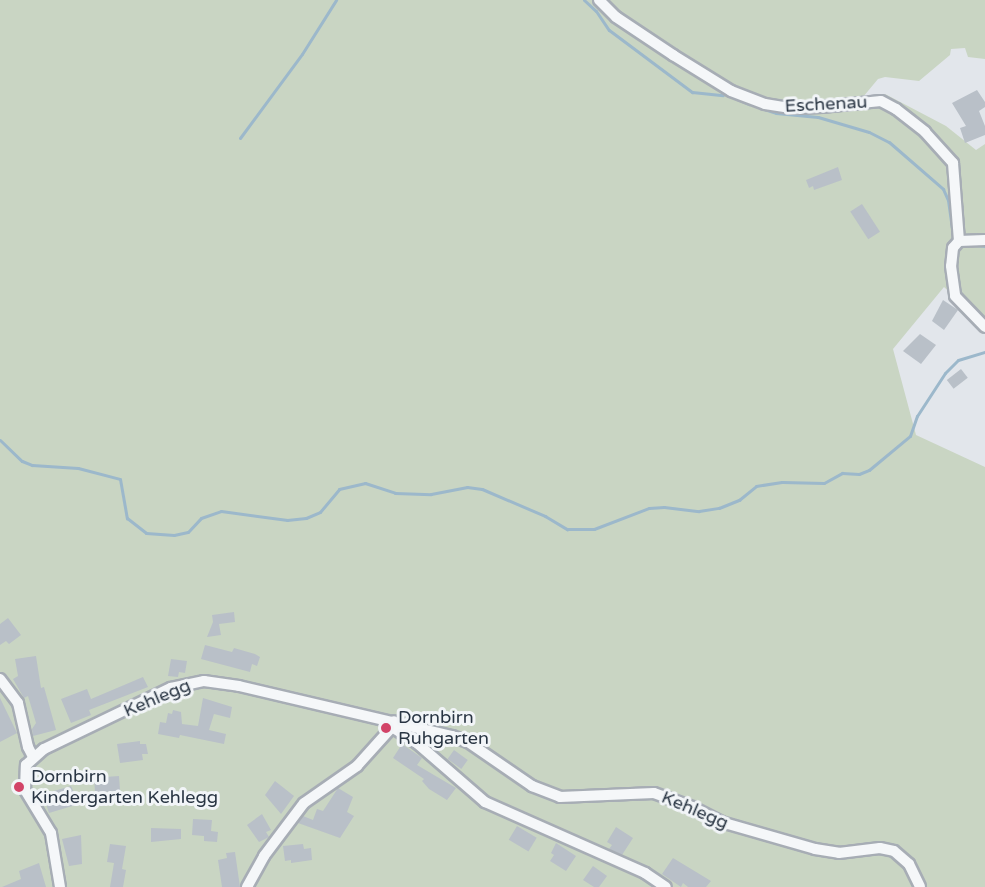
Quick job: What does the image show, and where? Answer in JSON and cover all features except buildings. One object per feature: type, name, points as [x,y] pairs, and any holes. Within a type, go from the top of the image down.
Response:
[{"type":"street","name":"Eschenau","points":[[599,0],[616,17],[731,91],[765,104],[791,108],[881,101],[925,132],[953,163],[959,241],[953,248],[951,266],[955,296],[985,327]]},
{"type":"street","points":[[959,241],[985,240]]},
{"type":"street","points":[[0,679],[18,703],[28,747],[33,757],[26,765],[25,790],[51,833],[60,887]]},
{"type":"street","name":"Kehlegg","points":[[33,757],[171,688],[193,681],[231,684],[468,742],[532,786],[560,797],[654,793],[692,807],[720,822],[815,849],[839,853],[880,848],[894,851],[909,864],[920,887]]},
{"type":"street","points":[[248,887],[264,856],[304,803],[357,766],[393,724]]},
{"type":"street","name":"Kehlegg","points":[[393,724],[485,802],[645,873],[666,887]]},
{"type":"green space","points":[[0,0],[595,0],[646,45],[660,50],[726,92],[727,82],[632,23],[607,0],[985,0],[985,59],[968,57],[965,48],[951,49],[950,55],[919,81],[885,77],[878,79],[863,97],[885,99],[885,94],[946,126],[976,150],[985,144],[985,325],[944,287],[893,349],[916,435],[985,467],[985,887],[0,887]]},
{"type":"waterway","points":[[240,138],[302,54],[336,0]]},
{"type":"waterway","points":[[584,0],[596,11],[609,30],[692,92],[723,95]]},
{"type":"waterway","points":[[737,99],[749,104]]},
{"type":"waterway","points":[[764,109],[776,113],[818,117],[869,132],[889,142],[943,189],[948,200],[952,229]]},
{"type":"waterway","points":[[975,245],[985,246]]},
{"type":"waterway","points":[[0,440],[22,461],[32,465],[78,468],[120,479],[127,518],[146,533],[174,535],[188,532],[201,518],[221,511],[287,520],[306,518],[320,512],[339,489],[365,483],[395,493],[431,494],[467,487],[482,489],[545,516],[567,529],[594,529],[649,508],[664,507],[699,511],[719,508],[739,500],[756,486],[782,482],[824,483],[842,473],[859,474],[869,470],[910,436],[917,416],[945,373],[958,360],[985,352]]},
{"type":"place","name":"Dornbirn Ruhgarten","points":[[386,728]]},
{"type":"place","name":"Dornbirn Kindergarten Kehlegg","points":[[19,787]]}]
